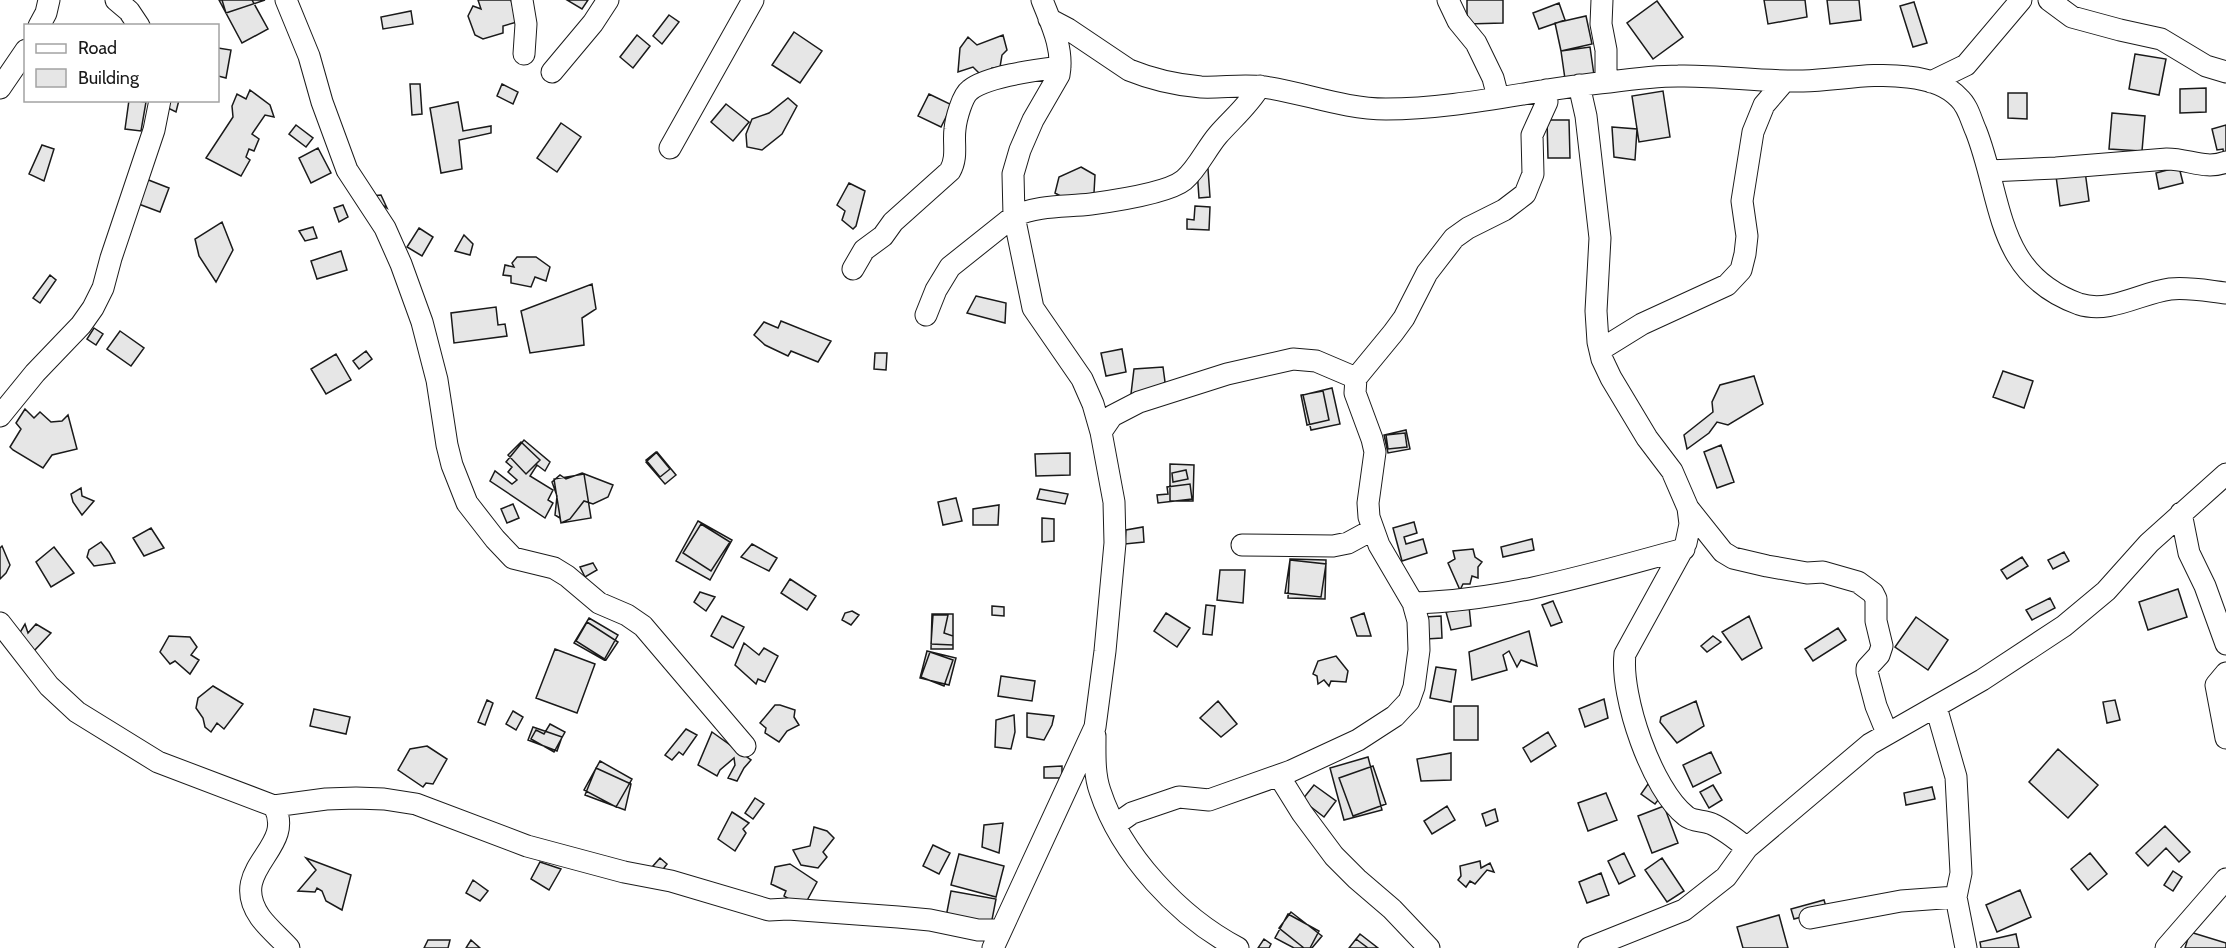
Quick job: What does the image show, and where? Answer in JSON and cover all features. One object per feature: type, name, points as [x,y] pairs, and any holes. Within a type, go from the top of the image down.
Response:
[{"type":"street","points":[[40,24],[49,0]]},
{"type":"street","points":[[116,0],[129,11],[138,24]]},
{"type":"street","points":[[286,0],[309,57],[322,102],[347,170],[385,228],[422,322],[437,380],[447,445],[467,503],[513,558],[554,568],[599,603],[627,615],[643,626],[745,746]]},
{"type":"street","points":[[522,0],[526,24],[524,54]]},
{"type":"street","points":[[552,72],[608,0]]},
{"type":"street","points":[[670,148],[753,0]]},
{"type":"street","points":[[1448,0],[1458,21],[1476,43],[1493,78],[1498,97]]},
{"type":"street","points":[[1602,0],[1601,24],[1606,50],[1606,82]]},
{"type":"street","points":[[1931,82],[1966,65],[2021,0]]},
{"type":"street","points":[[2049,0],[2072,17],[2161,39],[2206,66],[2226,72]]},
{"type":"street","points":[[1045,9],[1058,45],[1060,67],[1055,83],[1033,120],[1020,150],[1013,174],[1014,216],[1033,308],[1082,379],[1093,404],[1101,432],[1114,502],[1115,543],[1095,727],[1095,763],[1099,789],[1115,825],[1150,875],[1181,910],[1219,938],[1238,948]]},
{"type":"street","points":[[1045,9],[1068,29],[1137,73],[1203,87],[1260,86],[1352,106],[1384,109],[1424,107],[1579,85],[1680,76],[1781,81],[1882,74],[1911,77],[1931,82],[1957,95],[1965,104],[1989,171],[2005,234],[2022,265],[2049,288],[2070,300],[2097,307],[2114,305],[2169,290],[2188,289],[2226,293]]},
{"type":"street","points":[[0,88],[24,53]]},
{"type":"street","points":[[853,269],[864,250],[883,236],[893,222],[950,171],[954,159],[956,124],[962,101],[968,91],[1002,77],[1060,67]]},
{"type":"street","points":[[1599,350],[1642,324],[1727,285],[1741,270],[1747,236],[1742,201],[1753,132],[1764,105],[1782,84],[1781,81]]},
{"type":"street","points":[[1579,85],[1586,116],[1598,216],[1599,264],[1596,330],[1599,350],[1623,399],[1647,438],[1672,471],[1688,508],[1723,552],[1733,558],[1808,573],[1823,572],[1858,582],[1873,593],[1876,599],[1876,621],[1882,646],[1880,655],[1867,668],[1867,672],[1876,706],[1887,733]]},
{"type":"street","points":[[926,315],[936,290],[950,267],[1014,216],[1026,210],[1042,207],[1115,201],[1169,187],[1182,181],[1218,135],[1252,99],[1260,86]]},
{"type":"street","points":[[1115,825],[1132,813],[1179,797],[1209,800],[1279,776],[1358,740],[1404,708],[1409,701],[1414,687],[1419,650],[1418,621],[1413,603],[1372,530],[1368,503],[1375,452],[1355,393],[1356,378],[1404,318],[1427,273],[1455,238],[1468,228],[1512,206],[1525,194],[1533,174],[1532,135],[1547,102],[1546,90]]},
{"type":"street","points":[[0,416],[42,364],[81,325],[93,308],[103,288],[154,130],[160,102]]},
{"type":"street","points":[[1989,171],[2064,168],[2167,159],[2182,159],[2208,166],[2226,162]]},
{"type":"street","points":[[1101,432],[1112,416],[1139,402],[1227,374],[1293,359],[1316,361],[1356,378]]},
{"type":"street","points":[[1589,948],[1684,910],[1726,878],[1747,848],[1853,758],[1887,733],[1982,680],[2064,626],[2106,591],[2149,543],[2226,474]]},
{"type":"street","points":[[1688,508],[1690,524],[1684,549],[1625,654],[1624,675],[1635,726],[1651,766],[1667,794],[1683,814],[1692,820],[1715,825],[1747,848]]},
{"type":"street","points":[[2181,513],[2189,553],[2205,586],[2226,644]]},
{"type":"street","points":[[1242,545],[1333,546],[1348,543],[1372,530]]},
{"type":"street","points":[[1413,603],[1445,602],[1546,585],[1684,549]]},
{"type":"street","points":[[0,623],[49,686],[77,712],[158,762],[274,806],[326,799],[356,798],[416,804],[527,846],[624,872],[671,881],[769,910],[788,909],[930,920],[978,930],[996,939],[1095,727]]},
{"type":"street","points":[[2226,673],[2216,685],[2226,738]]},
{"type":"street","points":[[1936,707],[1956,777],[1961,873],[1956,897],[1966,948]]},
{"type":"street","points":[[1279,776],[1302,813],[1334,856],[1392,909],[1429,948]]},
{"type":"street","points":[[274,806],[280,826],[277,837],[257,866],[250,885],[253,904],[260,918],[289,948]]},
{"type":"street","points":[[2166,948],[2226,879]]},
{"type":"street","points":[[1810,918],[1900,901],[1956,897]]},
{"type":"building","points":[[219,0],[252,0],[268,29],[242,43]]},
{"type":"building","points":[[222,0],[265,0],[226,13]]},
{"type":"building","points":[[478,0],[511,0],[517,22],[503,26],[503,33],[483,39],[475,35],[468,16],[473,6],[481,9]]},
{"type":"building","points":[[567,0],[588,0],[582,9]]},
{"type":"building","points":[[1467,0],[1503,0],[1503,23],[1467,24]]},
{"type":"building","points":[[1764,0],[1805,0],[1807,17],[1768,24]]},
{"type":"building","points":[[1827,0],[1859,0],[1861,20],[1830,24]]},
{"type":"building","points":[[1657,1],[1683,37],[1653,59],[1627,23]]},
{"type":"building","points":[[1914,2],[1927,43],[1913,47],[1900,6]]},
{"type":"building","points":[[1559,3],[1565,20],[1539,29],[1533,13]]},
{"type":"building","points":[[411,11],[413,24],[383,29],[381,17]]},
{"type":"building","points":[[669,15],[679,22],[662,44],[653,36]]},
{"type":"building","points":[[1586,16],[1592,44],[1561,51],[1555,23]]},
{"type":"building","points":[[794,32],[822,51],[800,83],[772,65]]},
{"type":"building","points":[[637,35],[650,46],[633,68],[620,57]]},
{"type":"building","points":[[1003,35],[1007,50],[1002,55],[1000,67],[992,68],[995,74],[980,74],[973,67],[958,72],[960,48],[968,37],[977,45]]},
{"type":"building","points":[[1590,47],[1594,75],[1565,79],[1561,51]]},
{"type":"building","points":[[219,48],[231,50],[226,78],[219,76]]},
{"type":"building","points":[[2135,54],[2166,59],[2159,95],[2129,89]]},
{"type":"building","points":[[410,84],[420,84],[422,114],[412,115]]},
{"type":"building","points":[[502,84],[518,92],[513,104],[497,96]]},
{"type":"building","points":[[2206,88],[2206,112],[2180,113],[2180,89]]},
{"type":"building","points":[[250,90],[270,105],[274,117],[265,115],[252,134],[259,139],[254,151],[249,149],[246,157],[250,160],[241,176],[206,158],[233,117],[232,106],[237,94],[246,99]]},
{"type":"building","points":[[1663,91],[1670,137],[1639,142],[1632,96]]},
{"type":"building","points":[[2008,93],[2027,93],[2027,119],[2008,118]]},
{"type":"building","points":[[929,94],[952,105],[941,127],[918,116]]},
{"type":"building","points":[[788,98],[797,106],[782,134],[762,150],[747,147],[746,134],[752,119],[769,113]]},
{"type":"building","points":[[129,102],[146,102],[141,131],[125,129]]},
{"type":"building","points":[[165,102],[178,102],[176,112],[164,106]]},
{"type":"building","points":[[458,102],[463,131],[491,126],[491,133],[459,140],[462,169],[441,173],[430,108]]},
{"type":"building","points":[[726,104],[749,122],[733,141],[711,122]]},
{"type":"building","points":[[2112,113],[2145,116],[2142,151],[2109,149]]},
{"type":"building","points":[[1547,120],[1569,120],[1570,158],[1548,158]]},
{"type":"building","points":[[561,123],[581,137],[557,172],[537,158]]},
{"type":"building","points":[[296,125],[313,138],[306,147],[289,134]]},
{"type":"building","points":[[2226,125],[2226,156],[2224,156],[2223,149],[2217,150],[2212,129]]},
{"type":"building","points":[[1612,127],[1637,129],[1635,160],[1614,157]]},
{"type":"building","points":[[42,145],[54,149],[44,181],[29,174]]},
{"type":"building","points":[[318,148],[331,173],[311,183],[299,158]]},
{"type":"building","points":[[1081,167],[1095,175],[1094,193],[1066,199],[1055,193],[1059,177]]},
{"type":"building","points":[[2179,167],[2183,183],[2159,189],[2156,173]]},
{"type":"building","points":[[1208,169],[1210,197],[1199,198],[1197,170]]},
{"type":"building","points":[[2085,171],[2089,201],[2060,206],[2056,176]]},
{"type":"building","points":[[146,179],[169,188],[160,212],[136,203]]},
{"type":"building","points":[[849,183],[865,191],[856,226],[853,229],[842,220],[845,211],[837,205]]},
{"type":"building","points":[[381,195],[387,208],[368,196]]},
{"type":"building","points":[[343,205],[348,217],[339,222],[334,208]]},
{"type":"building","points":[[1195,206],[1210,207],[1209,230],[1187,229],[1187,219],[1194,220]]},
{"type":"building","points":[[222,222],[233,250],[216,282],[199,256],[195,239]]},
{"type":"building","points":[[313,227],[317,238],[305,241],[299,231]]},
{"type":"building","points":[[419,228],[433,237],[422,256],[407,247]]},
{"type":"building","points":[[464,235],[473,244],[470,255],[455,251]]},
{"type":"building","points":[[341,251],[347,270],[317,279],[311,261]]},
{"type":"building","points":[[517,257],[536,257],[550,267],[546,281],[535,277],[531,287],[511,283],[511,276],[503,275],[505,265],[514,267],[512,263]]},
{"type":"building","points":[[50,275],[56,280],[40,303],[33,298]]},
{"type":"building","points":[[592,284],[596,309],[582,318],[584,345],[530,353],[521,311]]},
{"type":"building","points":[[976,296],[1006,303],[1005,323],[967,313]]},
{"type":"building","points":[[496,307],[498,325],[505,324],[507,336],[454,343],[451,313]]},
{"type":"building","points":[[781,321],[831,341],[818,362],[791,351],[788,356],[765,345],[754,335],[764,322],[778,328]]},
{"type":"building","points":[[94,328],[103,334],[96,345],[87,339]]},
{"type":"building","points":[[120,331],[144,348],[131,366],[107,349]]},
{"type":"building","points":[[1122,349],[1126,372],[1106,376],[1101,353]]},
{"type":"building","points":[[366,351],[372,359],[359,369],[353,361]]},
{"type":"building","points":[[875,353],[887,353],[886,370],[874,369]]},
{"type":"building","points":[[336,354],[351,380],[326,394],[311,369]]},
{"type":"building","points":[[1163,367],[1165,382],[1152,393],[1140,396],[1131,394],[1134,369]]},
{"type":"building","points":[[2003,371],[2033,381],[2024,408],[1993,397]]},
{"type":"building","points":[[1754,376],[1763,404],[1728,425],[1717,422],[1709,433],[1687,449],[1684,435],[1713,412],[1712,402],[1720,385]]},
{"type":"building","points":[[1332,388],[1340,424],[1311,430],[1303,395]]},
{"type":"building","points":[[1323,391],[1329,420],[1307,425],[1301,395]]},
{"type":"building","points":[[25,409],[34,418],[40,412],[51,422],[62,421],[68,415],[77,449],[52,455],[43,468],[13,450],[10,447],[21,429],[16,423]]},
{"type":"building","points":[[1406,430],[1410,449],[1388,453],[1384,435]]},
{"type":"building","points":[[1405,433],[1407,447],[1388,449],[1386,435]]},
{"type":"building","points":[[524,440],[550,462],[545,471],[537,465],[530,476],[553,490],[548,500],[553,503],[545,518],[490,481],[495,471],[512,484],[517,480],[508,472],[512,467],[506,462]]},
{"type":"building","points":[[521,442],[540,460],[526,474],[508,455]]},
{"type":"building","points":[[1721,445],[1734,482],[1717,488],[1704,452]]},
{"type":"building","points":[[656,452],[670,469],[660,477],[646,460]]},
{"type":"building","points":[[657,452],[676,475],[665,484],[646,462]]},
{"type":"building","points":[[1070,453],[1070,475],[1036,476],[1035,454]]},
{"type":"building","points":[[1170,464],[1194,465],[1193,501],[1170,501]]},
{"type":"building","points":[[1186,470],[1188,479],[1173,482],[1172,473]]},
{"type":"building","points":[[582,473],[613,485],[608,497],[593,504],[584,501],[570,519],[561,523],[560,518],[555,515],[557,496],[552,482],[560,475],[566,479]]},
{"type":"building","points":[[584,474],[591,518],[561,523],[554,479]]},
{"type":"building","points":[[1190,484],[1192,499],[1158,503],[1157,495],[1168,494],[1167,487]]},
{"type":"building","points":[[81,488],[82,496],[94,501],[82,515],[73,502],[71,494]]},
{"type":"building","points":[[1040,489],[1068,494],[1065,504],[1037,499]]},
{"type":"building","points":[[956,498],[962,521],[943,525],[938,502]]},
{"type":"building","points":[[513,504],[519,518],[507,523],[501,509]]},
{"type":"building","points":[[999,505],[998,525],[973,525],[973,509]]},
{"type":"building","points":[[1042,518],[1054,519],[1054,541],[1042,542]]},
{"type":"building","points":[[698,521],[732,540],[710,580],[676,561]]},
{"type":"building","points":[[1414,522],[1417,533],[1404,537],[1406,544],[1423,539],[1427,553],[1402,561],[1393,528]]},
{"type":"building","points":[[701,524],[730,542],[711,571],[683,553]]},
{"type":"building","points":[[1143,527],[1144,542],[1125,544],[1126,530]]},
{"type":"building","points":[[151,528],[164,548],[144,556],[133,538]]},
{"type":"building","points":[[1532,539],[1534,550],[1503,557],[1501,547]]},
{"type":"building","points":[[101,542],[115,563],[94,566],[87,557],[89,550]]},
{"type":"building","points":[[752,544],[777,558],[769,571],[741,557]]},
{"type":"building","points":[[2,546],[10,565],[0,579],[0,548]]},
{"type":"building","points":[[54,547],[74,573],[51,587],[36,562]]},
{"type":"building","points":[[1473,549],[1475,557],[1482,562],[1478,567],[1478,578],[1472,576],[1470,584],[1463,584],[1460,590],[1448,563],[1455,559],[1453,551]]},
{"type":"building","points":[[2064,552],[2069,561],[2053,569],[2048,560]]},
{"type":"building","points":[[2022,557],[2028,566],[2007,579],[2001,570]]},
{"type":"building","points":[[1290,559],[1326,560],[1325,599],[1288,598]]},
{"type":"building","points":[[1290,560],[1326,564],[1321,597],[1285,593]]},
{"type":"building","points":[[593,563],[597,570],[585,577],[580,567]]},
{"type":"building","points":[[1220,570],[1245,570],[1243,603],[1217,600]]},
{"type":"building","points":[[790,579],[816,596],[807,610],[781,593]]},
{"type":"building","points":[[2178,589],[2187,617],[2148,630],[2139,602]]},
{"type":"building","points":[[700,592],[715,597],[706,611],[694,602]]},
{"type":"building","points":[[2050,598],[2055,608],[2032,620],[2026,610]]},
{"type":"building","points":[[1553,601],[1562,622],[1551,626],[1542,605]]},
{"type":"building","points":[[1206,605],[1215,606],[1212,635],[1203,634]]},
{"type":"building","points":[[992,606],[1004,607],[1004,616],[992,615]]},
{"type":"building","points":[[1469,606],[1471,626],[1451,630],[1446,612]]},
{"type":"building","points":[[852,611],[859,615],[851,625],[842,620],[845,613]]},
{"type":"building","points":[[1166,613],[1190,628],[1177,647],[1154,631]]},
{"type":"building","points":[[1364,613],[1371,636],[1357,636],[1351,618]]},
{"type":"building","points":[[932,614],[953,614],[953,649],[931,649]]},
{"type":"building","points":[[933,615],[948,615],[944,633],[953,636],[953,645],[931,644]]},
{"type":"building","points":[[722,616],[744,627],[733,648],[711,636]]},
{"type":"building","points":[[1441,616],[1442,638],[1426,639],[1425,617]]},
{"type":"building","points":[[1749,616],[1762,648],[1742,660],[1722,632]]},
{"type":"building","points":[[1916,617],[1948,640],[1928,670],[1895,647]]},
{"type":"building","points":[[589,618],[618,635],[604,660],[574,643]]},
{"type":"building","points":[[587,622],[618,642],[606,660],[576,641]]},
{"type":"building","points":[[25,624],[28,633],[36,624],[51,633],[32,653],[18,636]]},
{"type":"building","points":[[1838,628],[1846,640],[1813,661],[1805,649]]},
{"type":"building","points":[[1529,631],[1537,666],[1521,660],[1517,667],[1509,651],[1503,655],[1507,670],[1472,680],[1469,652]]},
{"type":"building","points":[[169,636],[190,637],[197,647],[191,655],[199,660],[190,674],[175,661],[170,664],[160,652]]},
{"type":"building","points":[[1713,636],[1721,642],[1707,652],[1701,646]]},
{"type":"building","points":[[744,643],[759,655],[764,648],[778,656],[765,682],[758,679],[756,684],[735,665]]},
{"type":"building","points":[[555,649],[595,664],[577,713],[536,698]]},
{"type":"building","points":[[927,651],[956,658],[949,685],[920,678]]},
{"type":"building","points":[[930,652],[953,660],[944,686],[921,677]]},
{"type":"building","points":[[1336,656],[1348,671],[1346,682],[1331,681],[1329,686],[1324,680],[1318,684],[1317,676],[1313,674],[1318,661]]},
{"type":"building","points":[[1436,667],[1456,670],[1451,702],[1430,698]]},
{"type":"building","points":[[1001,676],[1035,681],[1032,701],[998,696]]},
{"type":"building","points":[[213,686],[243,704],[224,729],[217,723],[211,732],[205,727],[203,718],[196,708],[198,698]]},
{"type":"building","points":[[1604,699],[1608,718],[1585,727],[1579,709]]},
{"type":"building","points":[[487,700],[493,703],[485,725],[478,722]]},
{"type":"building","points":[[2115,700],[2120,720],[2107,723],[2103,702]]},
{"type":"building","points":[[1218,701],[1237,724],[1221,737],[1200,718]]},
{"type":"building","points":[[1696,701],[1704,726],[1677,743],[1660,722],[1661,717]]},
{"type":"building","points":[[775,705],[795,710],[794,717],[799,725],[787,731],[779,742],[765,733],[766,728],[760,723]]},
{"type":"building","points":[[1454,706],[1478,706],[1478,740],[1454,740]]},
{"type":"building","points":[[314,709],[350,717],[346,734],[310,726]]},
{"type":"building","points":[[513,711],[523,717],[516,730],[506,724]]},
{"type":"building","points":[[1027,713],[1054,716],[1044,740],[1027,737]]},
{"type":"building","points":[[1014,715],[1015,732],[1011,749],[995,747],[996,720]]},
{"type":"building","points":[[550,724],[565,732],[554,752],[531,739],[536,730],[544,734]]},
{"type":"building","points":[[533,727],[562,737],[557,751],[528,740]]},
{"type":"building","points":[[686,729],[697,735],[683,755],[679,752],[672,760],[665,755]]},
{"type":"building","points":[[712,732],[751,760],[737,781],[728,778],[735,765],[734,758],[720,770],[717,776],[698,765]]},
{"type":"building","points":[[1548,732],[1556,746],[1531,762],[1523,748]]},
{"type":"building","points":[[427,746],[447,759],[433,784],[426,783],[423,787],[398,770],[410,749]]},
{"type":"building","points":[[2058,749],[2098,785],[2068,818],[2029,782]]},
{"type":"building","points":[[1711,752],[1721,773],[1693,787],[1683,765]]},
{"type":"building","points":[[1451,753],[1451,780],[1421,781],[1417,759]]},
{"type":"building","points":[[1368,757],[1382,810],[1344,820],[1330,768]]},
{"type":"building","points":[[600,761],[632,779],[616,807],[584,790]]},
{"type":"building","points":[[1062,766],[1062,778],[1044,778],[1044,767]]},
{"type":"building","points":[[1373,766],[1386,804],[1353,816],[1339,778]]},
{"type":"building","points":[[596,768],[631,784],[625,810],[585,795]]},
{"type":"building","points":[[1648,784],[1662,795],[1655,804],[1641,794]]},
{"type":"building","points":[[1314,785],[1336,801],[1324,817],[1302,800]]},
{"type":"building","points":[[1713,785],[1722,800],[1709,808],[1700,792]]},
{"type":"building","points":[[1932,787],[1935,799],[1906,805],[1904,793]]},
{"type":"building","points":[[1606,793],[1617,820],[1588,831],[1578,803]]},
{"type":"building","points":[[755,798],[764,804],[753,819],[745,813]]},
{"type":"building","points":[[1447,806],[1455,820],[1432,834],[1424,821]]},
{"type":"building","points":[[1664,806],[1678,843],[1652,853],[1638,816]]},
{"type":"building","points":[[1495,809],[1498,821],[1486,826],[1482,814]]},
{"type":"building","points":[[732,812],[749,823],[743,829],[746,833],[735,851],[718,839]]},
{"type":"building","points":[[1003,823],[999,853],[982,847],[984,825]]},
{"type":"building","points":[[2165,826],[2190,852],[2179,862],[2166,848],[2148,866],[2136,853]]},
{"type":"building","points":[[814,827],[827,831],[834,838],[823,852],[827,857],[818,868],[801,865],[793,850],[810,846]]},
{"type":"building","points":[[933,845],[950,853],[939,874],[923,866]]},
{"type":"building","points":[[1624,853],[1635,876],[1619,884],[1608,861]]},
{"type":"building","points":[[2090,853],[2107,874],[2088,890],[2071,869]]},
{"type":"building","points":[[959,854],[1004,866],[996,897],[951,885]]},
{"type":"building","points":[[306,858],[351,875],[342,910],[326,901],[322,891],[317,888],[315,892],[298,891],[316,870]]},
{"type":"building","points":[[660,858],[667,864],[661,872],[653,866]]},
{"type":"building","points":[[1662,858],[1684,891],[1667,902],[1645,870]]},
{"type":"building","points":[[1480,861],[1481,868],[1490,863],[1494,872],[1487,870],[1475,884],[1470,881],[1466,887],[1458,880],[1461,876],[1460,866]]},
{"type":"building","points":[[540,862],[561,869],[549,890],[531,879]]},
{"type":"building","points":[[790,864],[817,882],[803,908],[784,896],[786,891],[771,884],[775,867]]},
{"type":"building","points":[[2173,871],[2182,877],[2173,891],[2164,885]]},
{"type":"building","points":[[1601,873],[1609,895],[1587,903],[1579,882]]},
{"type":"building","points":[[473,880],[488,891],[480,901],[466,893]]},
{"type":"building","points":[[2020,890],[2031,917],[1997,932],[1986,905]]},
{"type":"building","points":[[951,891],[996,899],[991,925],[946,917]]},
{"type":"building","points":[[1824,900],[1827,910],[1794,919],[1791,909]]},
{"type":"building","points":[[1291,912],[1322,936],[1312,948],[1304,948],[1279,928]]},
{"type":"building","points":[[1288,914],[1319,931],[1310,948],[1294,948],[1275,938]]},
{"type":"building","points":[[1779,915],[1788,948],[1743,948],[1737,927]]},
{"type":"building","points":[[2190,932],[2226,943],[2226,948],[2185,948]]},
{"type":"building","points":[[1360,934],[1378,948],[1349,948]]},
{"type":"building","points":[[2016,934],[2019,948],[1981,948],[1980,942]]},
{"type":"building","points":[[1264,939],[1271,944],[1269,948],[1258,948]]},
{"type":"building","points":[[1356,939],[1368,948],[1349,948]]},
{"type":"building","points":[[428,940],[450,940],[448,948],[424,948]]},
{"type":"building","points":[[471,940],[480,948],[466,948]]}]
